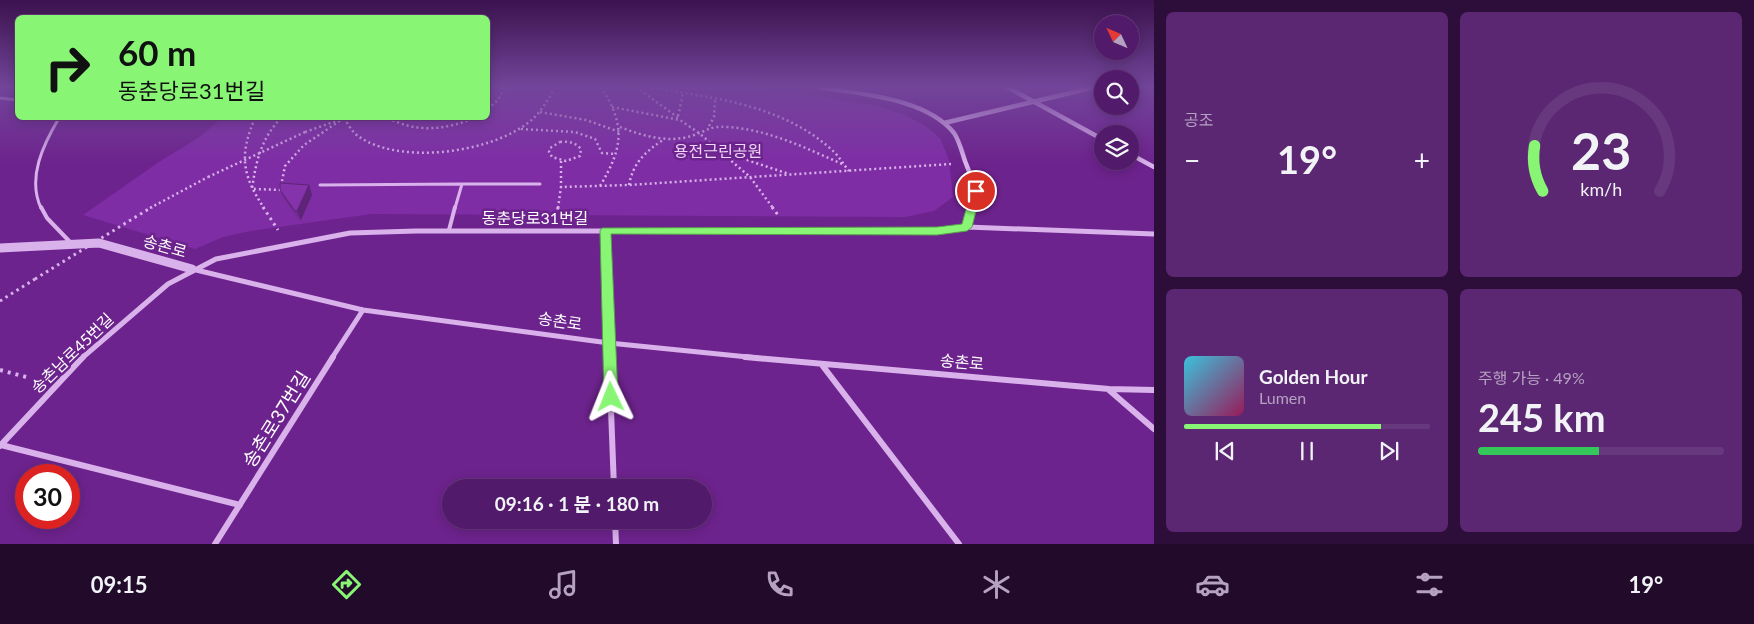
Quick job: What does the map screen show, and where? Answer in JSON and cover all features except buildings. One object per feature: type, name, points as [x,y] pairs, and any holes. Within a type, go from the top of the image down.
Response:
[{"type":"street","points":[[928,112],[944,123],[955,134],[976,191],[967,227]]},
{"type":"street","points":[[944,123],[989,112]]},
{"type":"street","points":[[1053,112],[1094,135]]},
{"type":"street","points":[[1139,159],[1154,167]]},
{"type":"street","name":"동춘당로31번길","points":[[192,270],[216,259],[233,255],[350,233],[449,230],[937,231],[967,227],[1154,234]]},
{"type":"street","points":[[606,231],[614,479]]},
{"type":"street","name":"송촌로","points":[[0,248],[71,242],[99,243],[192,270],[363,310],[609,343],[822,365],[1109,389],[1154,390]]},
{"type":"street","name":"송촌남로45번길","points":[[1,445],[91,349],[168,284],[192,270]]},
{"type":"street","name":"송촌로37번길","points":[[215,544],[363,310]]},
{"type":"street","points":[[822,365],[959,544]]},
{"type":"street","points":[[1109,389],[1154,429]]},
{"type":"street","points":[[1,445],[240,505]]},
{"type":"street","points":[[615,529],[616,544]]},
{"type":"lane","points":[[58,120],[40,153],[36,182],[37,198],[44,214],[71,242]]},
{"type":"lane","points":[[449,230],[462,184]]},
{"type":"lane","points":[[320,185],[540,184]]},
{"type":"path","points":[[345,120],[351,132],[371,144],[395,151],[420,153],[454,151],[492,142],[521,129],[540,112]]},
{"type":"path","points":[[542,112],[586,120],[620,132]]},
{"type":"path","points":[[600,186],[614,165],[620,132],[614,112]]},
{"type":"path","points":[[640,112],[680,120],[699,133],[750,177],[780,219]]},
{"type":"path","points":[[673,112],[680,120]]},
{"type":"path","points":[[629,185],[634,165],[641,155],[664,140],[699,133],[709,127],[715,120],[715,112]]},
{"type":"path","points":[[768,112],[807,132],[832,150],[849,172]]},
{"type":"path","points":[[254,120],[247,134],[242,157],[252,189],[278,230]]},
{"type":"path","points":[[252,189],[260,145],[271,127],[279,120]]},
{"type":"path","points":[[0,301],[165,199],[305,132],[338,120]]},
{"type":"path","points":[[280,190],[285,166],[304,145],[341,120]]},
{"type":"path","points":[[392,120],[412,127],[431,128],[458,125],[469,120]]},
{"type":"path","points":[[620,127],[634,133],[664,140]]},
{"type":"path","points":[[709,127],[750,131],[774,136],[806,147],[842,164]]},
{"type":"path","points":[[521,129],[575,132],[594,140],[602,153],[616,154]]},
{"type":"path","points":[[566,142],[579,146],[581,149],[580,156],[572,160],[561,161],[550,155],[549,152],[552,146],[566,142]]},
{"type":"path","points":[[720,151],[792,175]]},
{"type":"path","points":[[557,216],[561,187],[561,161]]},
{"type":"path","points":[[561,187],[629,185],[954,164]]},
{"type":"path","points":[[252,189],[289,190]]},
{"type":"path","points":[[0,370],[30,378]]},
{"type":"green space","name":"용전근린공원","points":[[490,112],[898,112],[924,125],[940,138],[949,160],[953,197],[934,211],[905,217],[371,214],[251,231],[223,237],[195,249],[83,215],[159,162],[198,138],[220,120],[490,120]]},
{"type":"route","points":[[611,397],[606,231],[937,231],[967,227],[976,191]]}]
